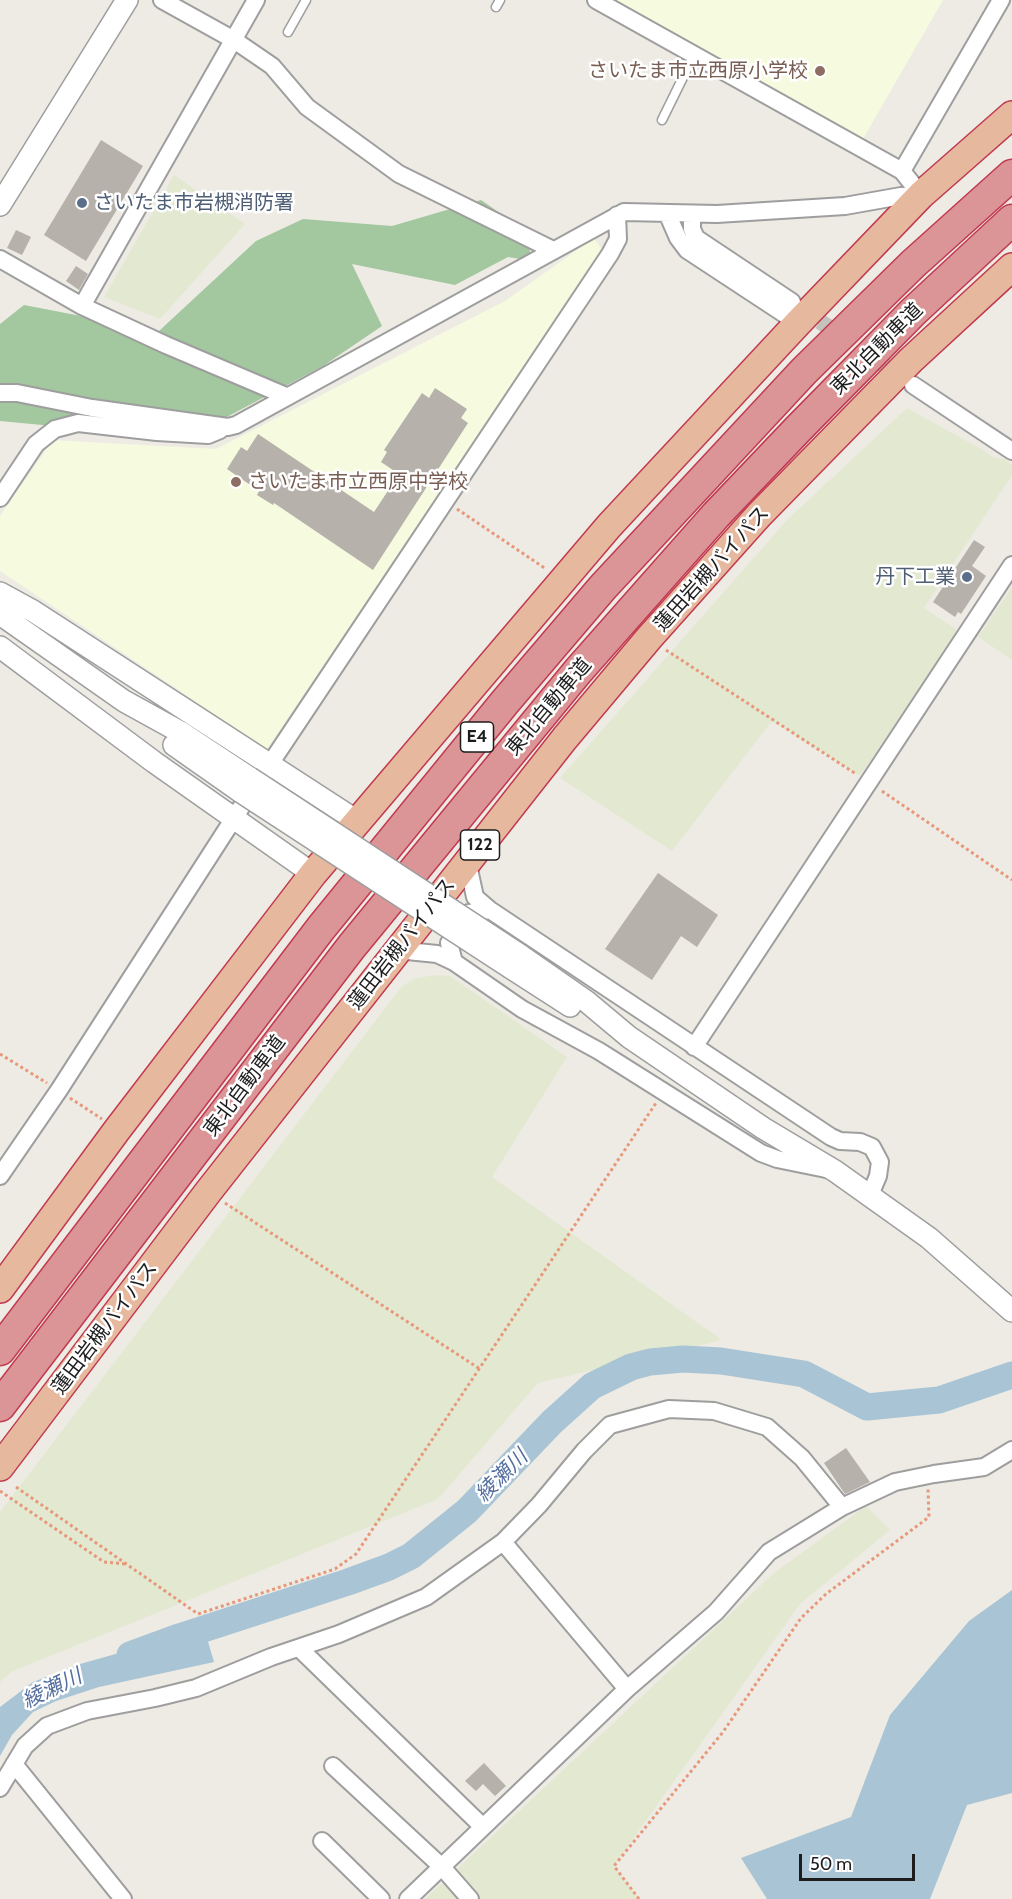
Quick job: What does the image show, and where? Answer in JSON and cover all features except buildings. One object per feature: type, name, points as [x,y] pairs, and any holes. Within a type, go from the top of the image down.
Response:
[{"type":"highway","points":[[0,1289],[117,1130],[313,874],[609,526],[795,313],[921,195],[1012,115]]},
{"type":"highway","name":"東北自動車道","points":[[0,1350],[321,928],[505,702],[603,587],[804,371],[913,264],[1012,175]]},
{"type":"highway","name":"東北自動車道","points":[[0,1406],[352,946],[578,671],[773,454],[913,312],[1012,220]]},
{"type":"highway","name":"蓮田岩槻バイパス","points":[[8,1477],[208,1192],[565,738],[649,638],[759,515],[912,360],[1012,267]]},
{"type":"street","points":[[0,205],[127,0]]},
{"type":"street","points":[[162,0],[234,40],[272,66],[307,107],[399,174],[553,250]]},
{"type":"street","points":[[82,306],[256,0]]},
{"type":"street","points":[[902,171],[1001,0]]},
{"type":"street","points":[[604,2],[902,171],[921,195]]},
{"type":"street","points":[[0,498],[36,444],[54,429],[78,423],[208,435],[236,424],[624,212],[692,214],[845,206],[901,195],[921,195]]},
{"type":"street","points":[[667,213],[678,238],[687,250],[795,313]]},
{"type":"street","points":[[692,214],[692,230],[696,238],[795,313]]},
{"type":"street","points":[[0,1176],[59,1090],[269,766],[610,254],[618,239],[617,215]]},
{"type":"street","points":[[0,259],[82,306],[286,396]]},
{"type":"street","points":[[914,385],[1012,451]]},
{"type":"street","points":[[0,393],[17,393],[92,408],[228,427]]},
{"type":"street","points":[[694,1047],[1012,565]]},
{"type":"street","points":[[0,592],[33,611],[357,821]]},
{"type":"street","points":[[6,625],[124,700],[174,744],[246,785],[515,961],[576,1010],[629,1037],[763,1128],[835,1171],[929,1238],[1012,1311]]},
{"type":"street","points":[[0,647],[154,762],[313,874]]},
{"type":"street","points":[[467,860],[475,897],[490,910],[831,1137],[840,1141],[860,1142],[872,1148],[880,1162],[878,1176],[870,1195]]},
{"type":"street","points":[[454,962],[449,943],[469,913],[490,910]]},
{"type":"street","points":[[397,950],[437,954],[454,962],[522,1009],[598,1051],[762,1153],[777,1159],[835,1171]]},
{"type":"street","points":[[0,1788],[25,1746],[47,1726],[87,1711],[195,1688],[339,1634],[426,1597],[503,1542],[610,1425],[669,1409],[714,1411],[767,1427],[802,1458],[842,1507]]},
{"type":"street","points":[[408,1899],[627,1689],[716,1612],[769,1552],[842,1507],[895,1482],[984,1467],[1012,1450]]},
{"type":"street","points":[[503,1542],[627,1689]]},
{"type":"street","points":[[299,1648],[483,1827]]},
{"type":"street","points":[[14,1764],[123,1899]]},
{"type":"street","points":[[333,1766],[442,1867],[470,1899]]},
{"type":"street","points":[[322,1841],[381,1899]]},
{"type":"lane","points":[[288,32],[306,0]]},
{"type":"lane","points":[[662,120],[694,55]]},
{"type":"path","points":[[445,501],[563,580]]},
{"type":"path","points":[[649,638],[1012,880]]},
{"type":"path","points":[[0,1054],[59,1090],[117,1130]]},
{"type":"path","points":[[8,1477],[198,1614],[335,1569],[356,1554],[664,1091]]},
{"type":"path","points":[[208,1192],[480,1369]]},
{"type":"path","points":[[639,1899],[614,1866],[723,1732],[801,1618],[826,1594],[929,1517],[927,1476]]},
{"type":"path","points":[[0,1491],[104,1562],[128,1564]]},
{"type":"shaded area","name":"さいたま市立西原小学校","points":[[615,0],[943,0],[863,139],[614,2]]},
{"type":"shaded area","points":[[174,175],[245,224],[160,319],[104,297]]},
{"type":"shaded area","name":"さいたま市立西原中学校","points":[[594,238],[604,253],[267,749],[0,571],[0,516],[53,440],[216,449],[505,301]]},
{"type":"shaded area","points":[[907,408],[992,457],[1004,459],[1012,465],[1012,475],[924,608],[959,631],[860,776],[772,721],[672,851],[560,778],[788,519]]},
{"type":"shaded area","points":[[1012,587],[1012,660],[978,637]]},
{"type":"shaded area","points":[[436,975],[450,976],[567,1057],[492,1177],[722,1340],[538,1383],[438,1499],[13,1671],[0,1682],[0,1512],[402,986],[416,978]]},
{"type":"shaded area","points":[[866,1506],[890,1530],[800,1604],[614,1866],[640,1899],[425,1899],[774,1573]]},
{"type":"green space","points":[[481,200],[523,229],[533,261],[508,257],[455,285],[352,264],[382,326],[323,366],[206,428],[53,426],[0,421],[0,324],[24,305],[159,331],[256,241],[303,219],[392,226]]},
{"type":"water","points":[[1012,1590],[1012,1793],[967,1805],[930,1899],[767,1899],[741,1858],[851,1817],[890,1715],[969,1621]]},
{"type":"water","points":[[206,1635],[214,1662],[99,1687],[56,1701],[33,1712],[12,1735],[0,1756],[0,1707],[33,1682],[80,1664],[137,1648]]},
{"type":"waterway","name":"綾瀬川","points":[[130,1655],[348,1582],[411,1556],[467,1511],[552,1422],[592,1386],[631,1367],[650,1362],[683,1359],[721,1361],[804,1374],[867,1407],[939,1400],[1012,1375]]},
{"type":"tunnel","points":[[800,308],[903,378]]},
{"type":"place","name":"さいたま市立西原小学校","points":[[820,71]]},
{"type":"place","name":"さいたま市岩槻消防署","points":[[82,203]]},
{"type":"place","name":"さいたま市立西原中学校","points":[[236,482]]},
{"type":"place","name":"丹下工業","points":[[967,577]]}]
